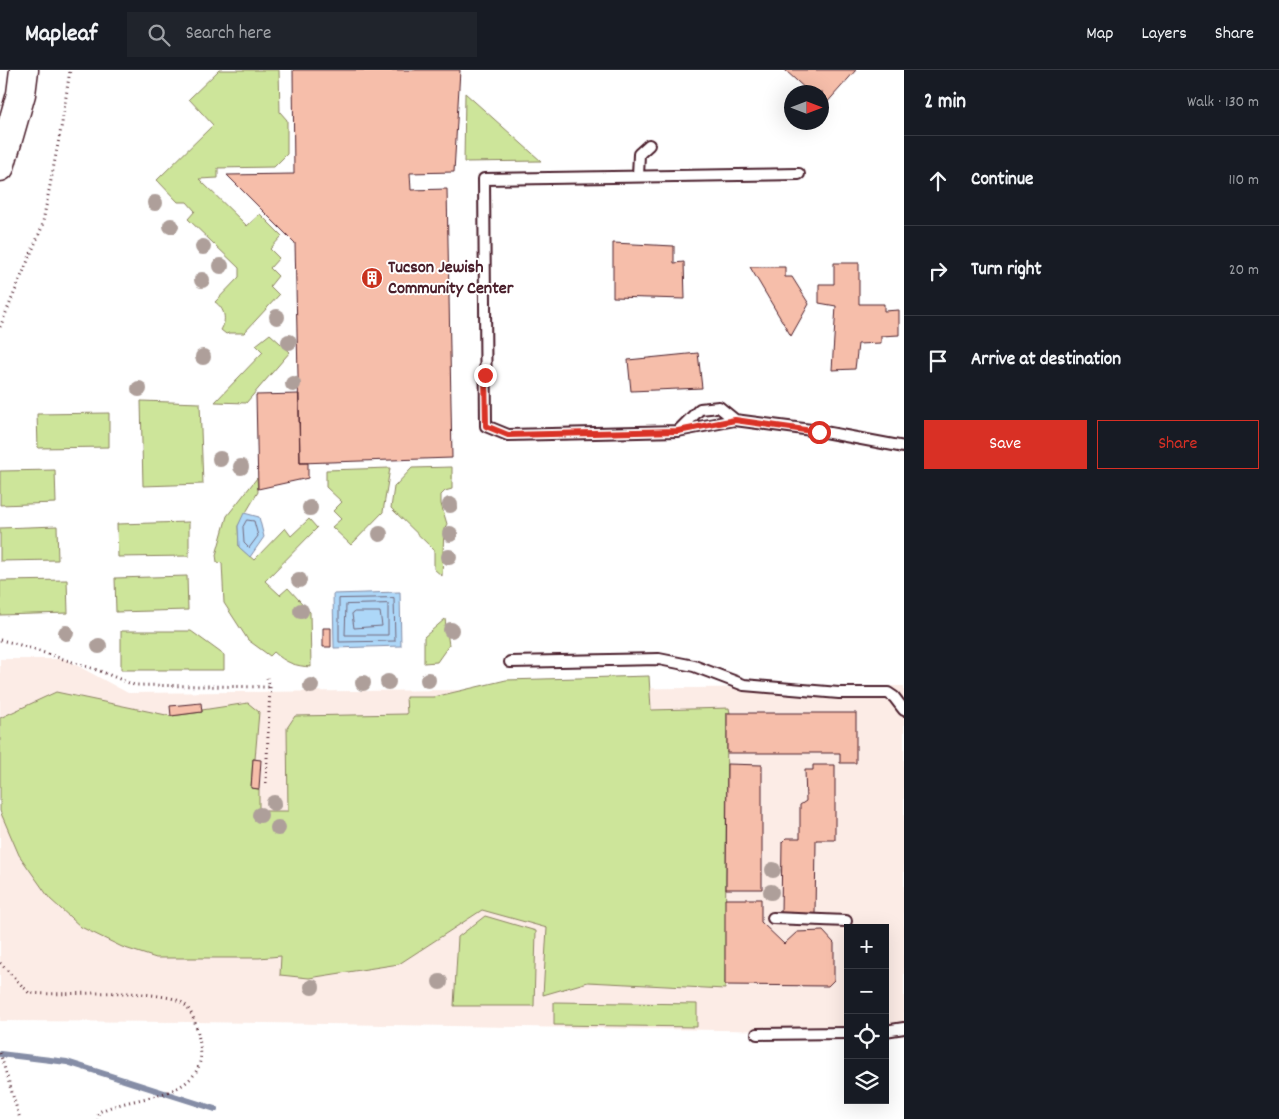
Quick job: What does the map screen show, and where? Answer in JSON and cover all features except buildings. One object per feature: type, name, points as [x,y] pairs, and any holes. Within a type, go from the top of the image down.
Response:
[{"type":"main road","points":[[0,167],[21,94],[24,70]]},
{"type":"lane","points":[[638,176],[639,154],[649,145]]},
{"type":"lane","points":[[799,174],[484,179],[486,426],[508,435],[678,431],[735,420],[904,446]]},
{"type":"lane","points":[[678,431],[700,409],[719,407],[735,420]]},
{"type":"lane","points":[[510,662],[659,659],[694,666],[744,685],[839,693],[888,693],[894,697],[904,710]]},
{"type":"lane","points":[[773,918],[846,921]]},
{"type":"lane","points":[[889,1030],[904,1028]]},
{"type":"lane","points":[[757,1034],[844,1033]]},
{"type":"path","points":[[0,327],[42,227],[70,70]]},
{"type":"path","points":[[0,640],[100,671],[134,685],[270,687]]},
{"type":"path","points":[[266,783],[270,687],[267,678]]},
{"type":"path","points":[[0,963],[29,993],[53,995],[136,992],[181,1002],[188,1008],[201,1047],[201,1060],[192,1077],[179,1086],[163,1093],[146,1099],[112,1106],[99,1112],[96,1119]]},
{"type":"path","points":[[0,1054],[20,1119]]},
{"type":"shaded area","points":[[0,659],[65,659],[128,693],[904,686],[904,1032],[889,1032],[889,924],[844,924],[844,1032],[194,1022],[0,1021]]},
{"type":"green space","points":[[219,70],[279,70],[280,112],[287,120],[287,154],[274,167],[218,168],[218,178],[199,179],[247,226],[260,214],[282,236],[270,249],[279,258],[270,268],[278,276],[270,286],[279,295],[244,333],[226,334],[221,330],[224,315],[221,308],[215,302],[239,277],[239,268],[188,219],[195,211],[187,202],[178,202],[157,180],[213,125],[189,99]]},
{"type":"green space","points":[[465,93],[541,161],[464,162]]},
{"type":"green space","points":[[270,334],[290,352],[246,403],[215,402],[263,352],[256,345]]},
{"type":"green space","points":[[141,401],[200,403],[203,484],[143,486]]},
{"type":"green space","points":[[109,413],[109,447],[38,448],[37,414]]},
{"type":"green space","points":[[452,467],[452,489],[445,491],[441,495],[441,504],[447,524],[444,529],[442,576],[434,569],[434,550],[391,508],[394,487],[412,468]]},
{"type":"green space","points":[[390,468],[383,512],[351,545],[332,527],[341,519],[333,511],[342,502],[326,487],[326,470]]},
{"type":"green space","points":[[55,470],[56,503],[0,505],[0,471]]},
{"type":"green space","points":[[257,478],[258,492],[238,526],[239,547],[254,560],[285,528],[291,536],[309,519],[317,528],[265,581],[280,595],[288,588],[310,612],[311,667],[291,663],[274,652],[270,656],[248,640],[224,603],[222,563],[217,562],[216,555],[227,516]]},
{"type":"green space","points":[[189,522],[189,556],[118,557],[117,524]]},
{"type":"green space","points":[[57,526],[58,560],[0,561],[0,528]]},
{"type":"green space","points":[[187,576],[188,610],[116,612],[115,578]]},
{"type":"green space","points":[[67,580],[68,613],[0,615],[0,581]]},
{"type":"green space","points":[[445,619],[449,645],[437,662],[424,663],[424,637]]},
{"type":"green space","points":[[121,631],[191,631],[224,655],[224,670],[121,670]]},
{"type":"green space","points":[[649,676],[651,710],[729,708],[730,713],[727,713],[725,989],[588,982],[543,995],[547,928],[482,910],[399,964],[309,978],[280,975],[281,956],[259,958],[156,958],[122,947],[81,927],[50,899],[19,855],[0,811],[0,718],[56,692],[171,716],[248,703],[259,712],[251,788],[259,789],[259,811],[288,811],[287,728],[295,716],[407,714],[406,697],[434,697],[506,680]]},
{"type":"green space","points":[[485,916],[536,931],[534,1006],[454,1006],[458,937]]},
{"type":"green space","points":[[554,1002],[697,1004],[697,1027],[554,1025]]},
{"type":"water","points":[[244,513],[259,517],[264,537],[250,557],[239,547],[238,526]]},
{"type":"water","points":[[400,592],[401,646],[334,648],[333,594]]},
{"type":"waterway","points":[[0,1054],[67,1062],[215,1109]]},
{"type":"place","name":"Tucson Jewish Community Center","points":[[372,278]]},
{"type":"route","points":[[485,375],[486,426],[508,435],[678,431],[735,420],[819,432]]}]
